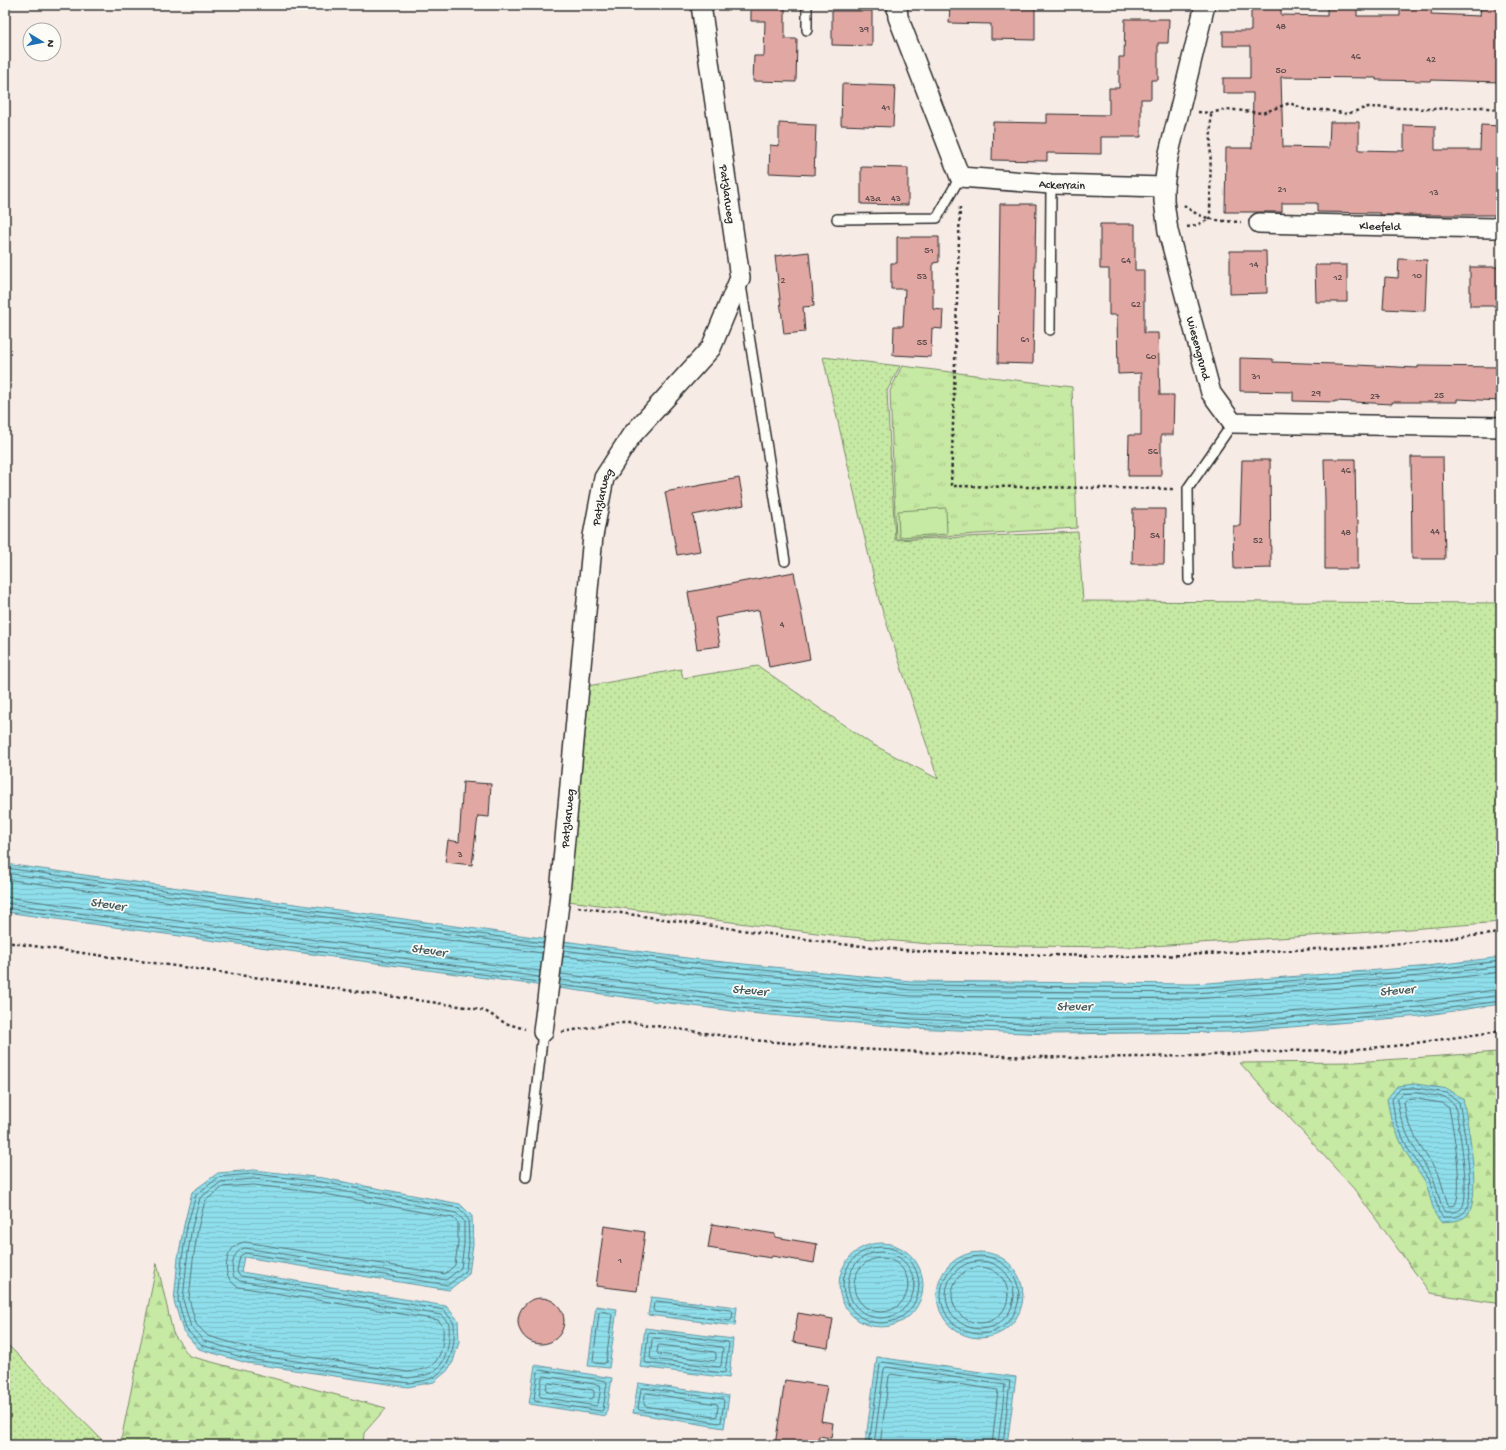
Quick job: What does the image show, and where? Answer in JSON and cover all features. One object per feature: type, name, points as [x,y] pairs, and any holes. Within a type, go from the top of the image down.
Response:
[{"type":"street","name":"Patzlarweg","points":[[544,1025],[558,913],[593,536],[604,478],[631,436],[711,348],[740,278],[701,5]]},
{"type":"street","points":[[897,5],[898,17],[960,177]]},
{"type":"street","name":"Wiesengrund","points":[[1205,5],[1168,157],[1164,194],[1168,231],[1211,393],[1233,423]]},
{"type":"street","name":"Ackerrain","points":[[960,177],[1164,194]]},
{"type":"street","name":"Kleefeld","points":[[1259,223],[1493,228],[1501,226]]},
{"type":"street","points":[[1233,423],[1501,427]]},
{"type":"lane","points":[[807,5],[807,30]]},
{"type":"lane","points":[[837,218],[937,218],[960,177]]},
{"type":"lane","points":[[1050,330],[1051,184]]},
{"type":"lane","points":[[740,278],[785,561]]},
{"type":"lane","points":[[1189,580],[1188,488],[1233,423]]},
{"type":"lane","points":[[526,1176],[544,1025]]},
{"type":"path","points":[[1180,109],[1211,114],[1226,109],[1262,113],[1290,102],[1306,110],[1326,110],[1347,114],[1368,107],[1431,109],[1483,107],[1501,111]]},
{"type":"path","points":[[1210,219],[1211,114]]},
{"type":"path","points":[[960,177],[959,264],[951,486],[1188,488]]},
{"type":"path","points":[[1164,194],[1183,204],[1192,212],[1210,219],[1217,221],[1259,223]]},
{"type":"path","points":[[1168,231],[1198,224],[1210,219]]},
{"type":"path","points":[[558,913],[926,952],[1136,957],[1363,947],[1501,933]]},
{"type":"path","points":[[5,942],[466,1006],[485,1011],[505,1023],[516,1027],[544,1025],[556,1033],[617,1023],[636,1022],[753,1040],[856,1049],[1081,1058],[1195,1056],[1283,1051],[1345,1050],[1394,1046],[1501,1031]]},
{"type":"green space","points":[[823,357],[900,366],[887,391],[895,540],[1078,532],[1083,601],[1501,603],[1501,922],[1136,947],[1014,946],[929,944],[840,936],[568,901],[588,686],[681,669],[683,678],[758,666],[870,743],[938,779],[879,600]]},
{"type":"green space","points":[[902,366],[1072,387],[1077,528],[896,539],[890,391]]},
{"type":"green space","points":[[946,508],[947,534],[899,537],[898,511]]},
{"type":"green space","points":[[1498,1052],[1501,1069],[1501,1304],[1430,1293],[1354,1189],[1240,1063],[1355,1062]]},
{"type":"green space","points":[[157,1263],[173,1333],[189,1356],[386,1408],[364,1433],[363,1445],[120,1445]]},
{"type":"green space","points":[[5,1342],[107,1445],[5,1445]]},
{"type":"water","name":"Stever","points":[[5,864],[694,959],[911,981],[1194,984],[1419,967],[1501,957],[1501,1004],[1420,1016],[1231,1032],[1048,1034],[911,1028],[749,1013],[5,912]]},
{"type":"water","points":[[1416,1084],[1448,1089],[1463,1099],[1468,1124],[1474,1180],[1471,1209],[1465,1217],[1459,1220],[1441,1222],[1435,1214],[1425,1181],[1405,1151],[1391,1119],[1387,1099],[1397,1086]]},
{"type":"water","points":[[254,1170],[323,1178],[460,1204],[472,1216],[473,1244],[469,1274],[449,1290],[244,1257],[241,1272],[446,1306],[458,1320],[459,1342],[453,1362],[447,1371],[434,1382],[408,1387],[247,1363],[199,1349],[183,1331],[174,1301],[178,1258],[192,1192],[218,1173]]},
{"type":"water","points":[[881,1243],[897,1246],[911,1255],[920,1269],[923,1285],[920,1301],[911,1315],[897,1324],[881,1327],[865,1324],[851,1315],[842,1301],[839,1285],[842,1269],[851,1255],[865,1246]]},
{"type":"water","points":[[980,1252],[996,1255],[1004,1259],[1016,1271],[1020,1279],[1023,1295],[1020,1311],[1016,1319],[1004,1331],[996,1335],[980,1338],[964,1335],[956,1331],[944,1319],[940,1311],[937,1295],[940,1279],[944,1271],[956,1259],[964,1255]]},
{"type":"water","points":[[651,1297],[737,1307],[735,1326],[648,1315]]},
{"type":"water","points":[[596,1306],[617,1309],[609,1368],[588,1366]]},
{"type":"water","points":[[645,1328],[733,1339],[729,1378],[640,1367]]},
{"type":"water","points":[[877,1357],[1016,1377],[1007,1445],[865,1445]]},
{"type":"water","points":[[535,1365],[612,1378],[606,1416],[529,1404]]},
{"type":"water","points":[[638,1383],[729,1396],[724,1428],[633,1413]]},
{"type":"building","points":[[751,5],[785,5],[785,39],[797,39],[796,82],[753,81],[754,56],[764,56],[765,21],[751,21]]},
{"type":"building","points":[[950,5],[1035,5],[1035,40],[991,39],[991,24],[949,23]]},
{"type":"building","points":[[1251,5],[1281,5],[1281,15],[1327,16],[1327,5],[1357,5],[1357,16],[1400,16],[1400,5],[1432,5],[1431,14],[1480,16],[1481,5],[1501,5],[1501,82],[1281,77],[1283,147],[1329,148],[1330,122],[1359,122],[1359,150],[1404,151],[1404,125],[1435,126],[1435,150],[1480,150],[1481,125],[1501,126],[1501,215],[1380,215],[1380,213],[1317,212],[1317,203],[1282,203],[1282,212],[1225,212],[1226,148],[1252,148],[1253,93],[1223,93],[1223,78],[1250,78],[1250,46],[1223,46],[1223,31],[1251,31]]},
{"type":"building","points":[[832,11],[872,11],[872,46],[832,45]]},
{"type":"building","points":[[1125,19],[1169,19],[1168,43],[1158,43],[1158,80],[1151,80],[1151,99],[1141,99],[1141,137],[1101,137],[1101,154],[1047,153],[1047,161],[992,160],[993,122],[1047,123],[1047,114],[1109,115],[1109,88],[1119,88],[1119,57],[1124,57]]},
{"type":"building","points":[[842,84],[895,86],[893,127],[841,125]]},
{"type":"building","points":[[779,123],[816,125],[814,175],[769,173],[770,145],[779,146]]},
{"type":"building","points":[[861,167],[908,168],[908,205],[861,204]]},
{"type":"building","points":[[1000,204],[1036,204],[1033,364],[998,363]]},
{"type":"building","points":[[1100,224],[1135,224],[1135,270],[1144,270],[1144,333],[1158,333],[1160,395],[1174,395],[1173,435],[1161,435],[1161,476],[1128,476],[1129,435],[1141,435],[1141,373],[1118,374],[1117,315],[1109,315],[1109,269],[1100,269]]},
{"type":"building","points":[[897,237],[939,237],[939,262],[933,263],[933,309],[943,310],[942,329],[932,328],[931,357],[893,355],[894,326],[903,326],[905,289],[891,289],[891,263],[897,263]]},
{"type":"building","points":[[1230,251],[1266,251],[1267,293],[1230,294]]},
{"type":"building","points":[[809,252],[814,306],[803,307],[805,332],[784,334],[775,256]]},
{"type":"building","points":[[1399,259],[1427,260],[1425,311],[1383,309],[1385,277],[1398,278]]},
{"type":"building","points":[[1315,265],[1347,265],[1347,302],[1316,302]]},
{"type":"building","points":[[1470,267],[1501,267],[1501,306],[1470,306]]},
{"type":"building","points":[[1240,358],[1273,359],[1273,362],[1418,368],[1418,366],[1501,367],[1501,401],[1457,399],[1457,402],[1392,402],[1392,404],[1335,401],[1293,401],[1293,392],[1240,391]]},
{"type":"building","points":[[1411,457],[1443,457],[1445,559],[1412,559]]},
{"type":"building","points":[[1324,459],[1355,459],[1356,520],[1358,520],[1358,569],[1325,569]]},
{"type":"building","points":[[1242,460],[1270,460],[1271,568],[1234,569],[1233,526],[1240,526]]},
{"type":"building","points":[[739,478],[744,505],[693,515],[700,551],[677,555],[665,492]]},
{"type":"building","points":[[1133,509],[1165,509],[1164,564],[1132,564]]},
{"type":"building","points":[[794,572],[810,659],[769,667],[759,610],[715,618],[720,646],[697,649],[688,592]]},
{"type":"building","points":[[463,782],[491,784],[489,817],[478,816],[472,865],[445,862],[448,840],[459,842]]},
{"type":"building","points":[[712,1224],[775,1234],[775,1237],[817,1244],[814,1263],[708,1248]]},
{"type":"building","points":[[604,1226],[645,1232],[637,1291],[596,1286]]},
{"type":"building","points":[[541,1298],[554,1302],[560,1308],[564,1321],[560,1334],[554,1340],[541,1344],[528,1340],[522,1334],[518,1321],[522,1308],[528,1302]]},
{"type":"building","points":[[798,1313],[833,1319],[828,1348],[793,1342]]},
{"type":"building","points":[[785,1380],[827,1386],[821,1421],[833,1423],[831,1438],[819,1436],[817,1445],[775,1445]]}]
